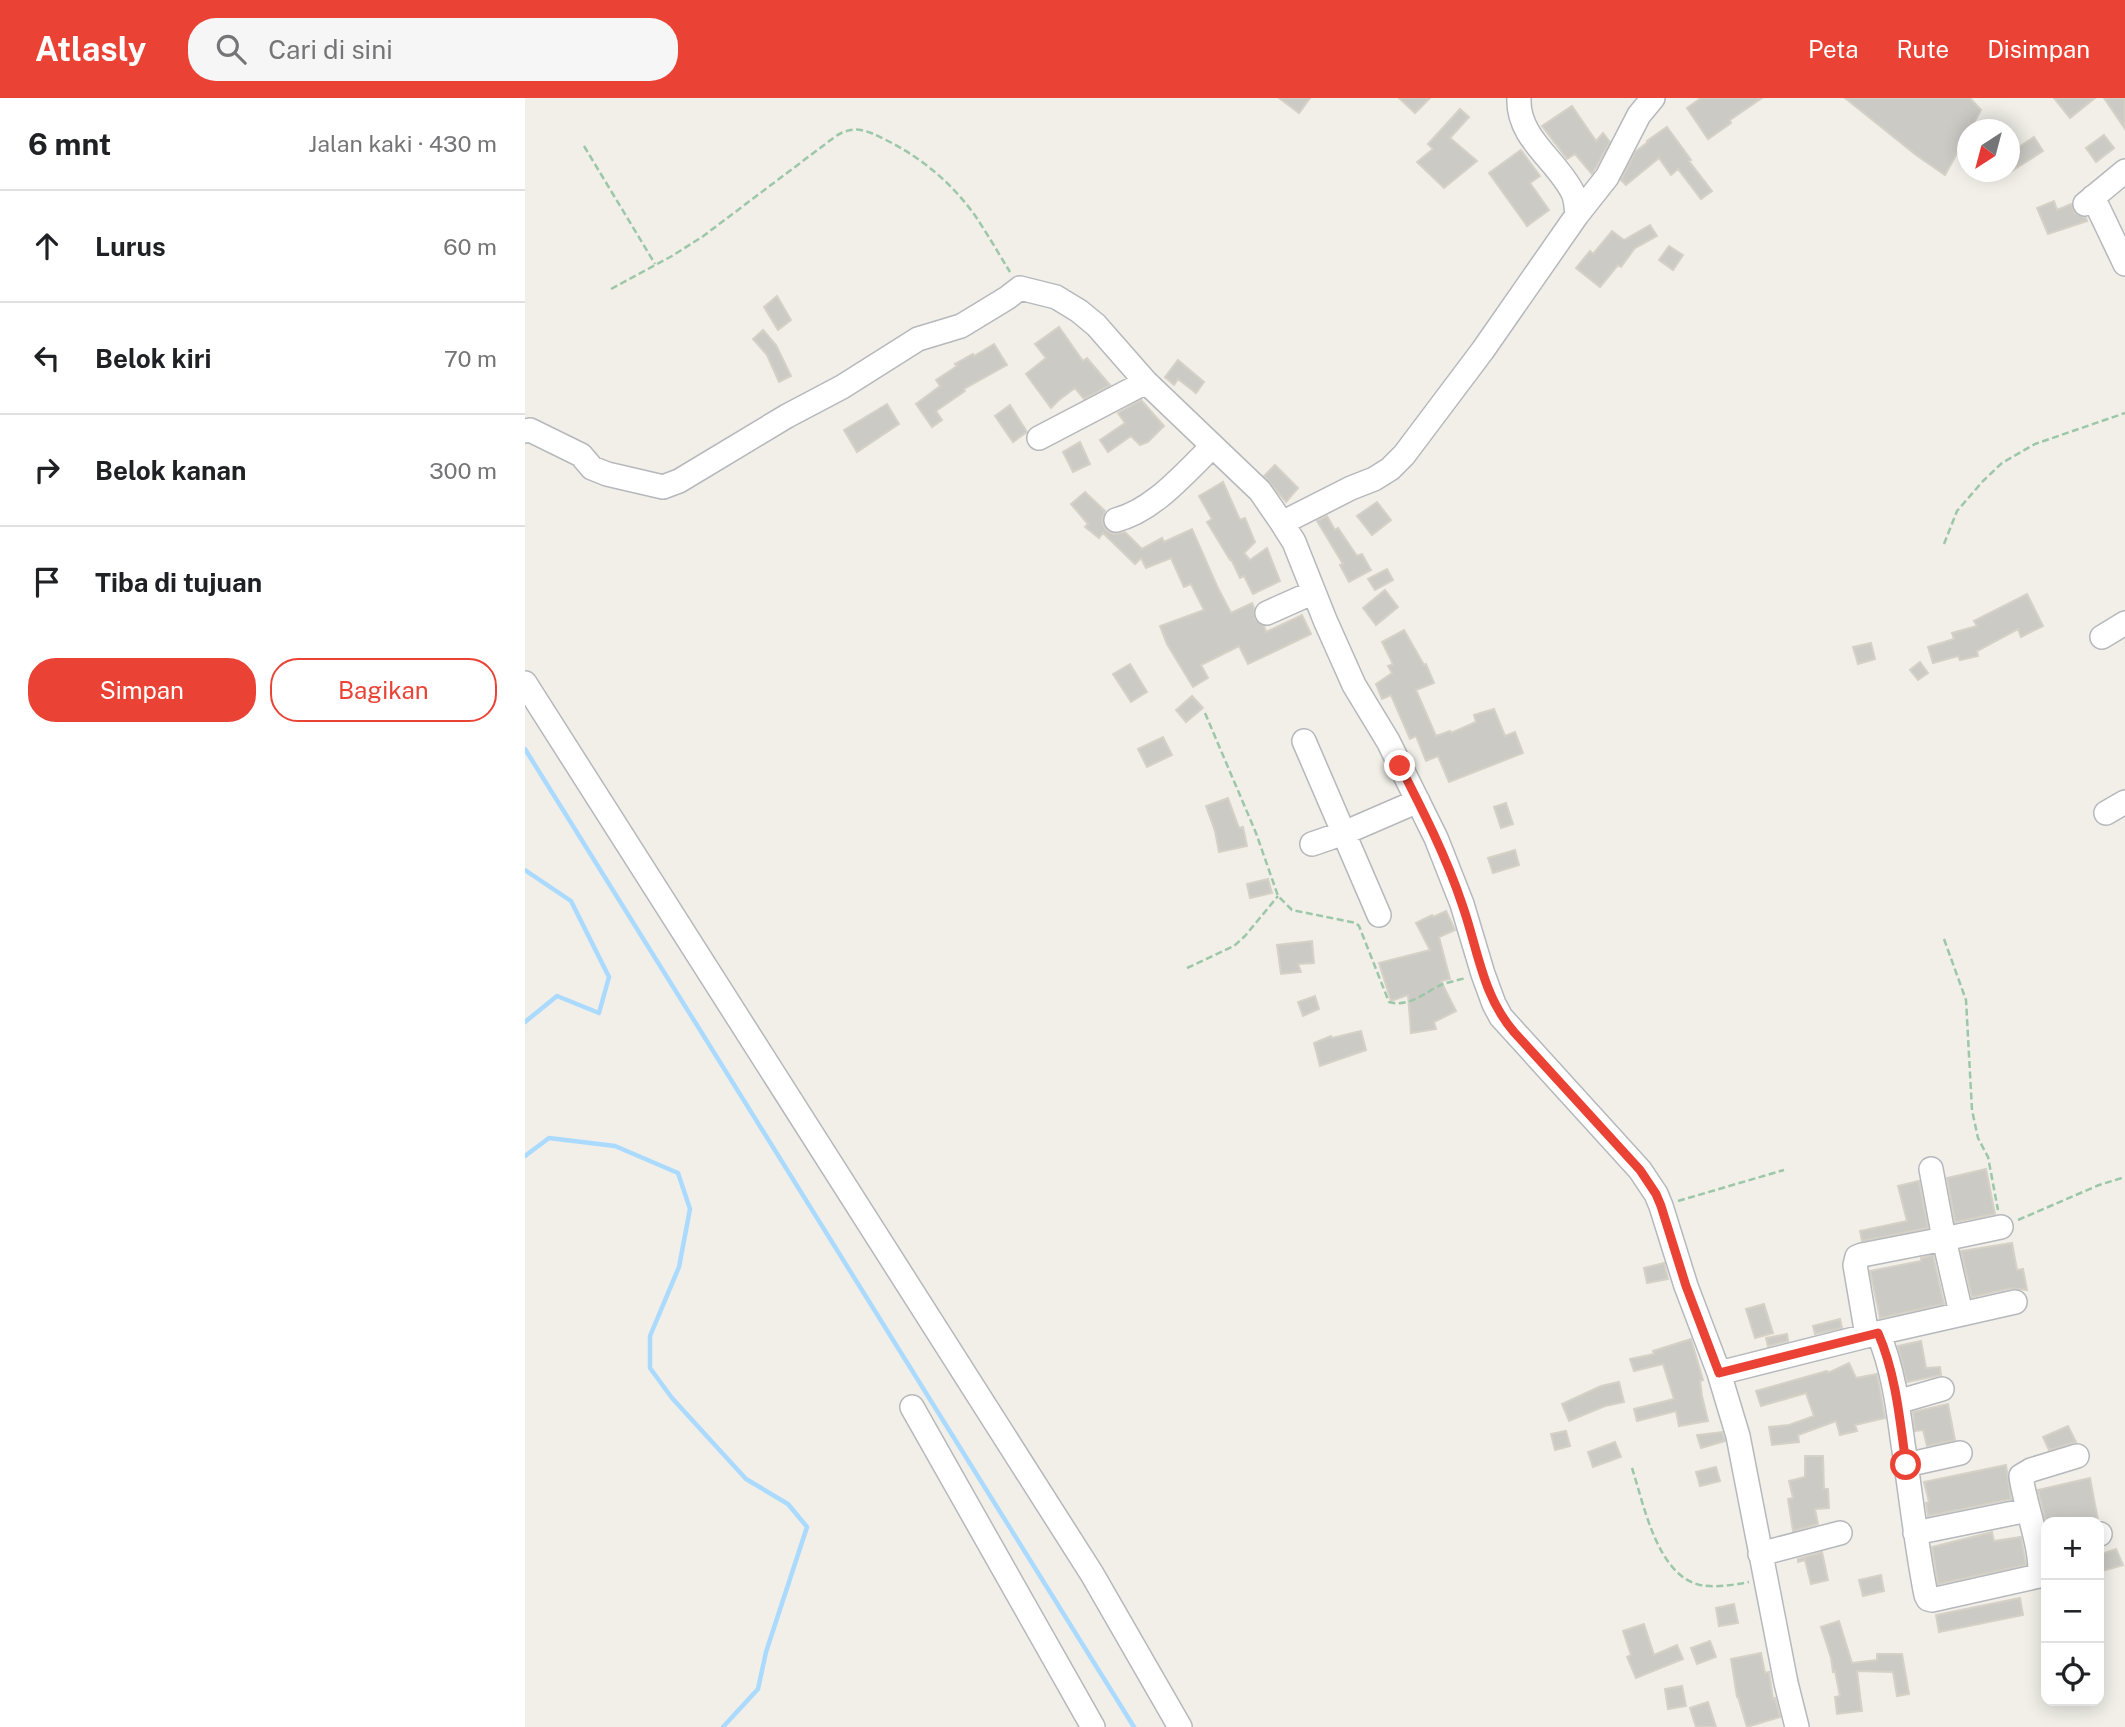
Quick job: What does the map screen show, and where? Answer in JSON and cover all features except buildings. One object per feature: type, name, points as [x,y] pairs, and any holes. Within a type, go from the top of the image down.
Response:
[{"type":"street","points":[[1519,98],[1523,124],[1574,194],[1577,215]]},
{"type":"street","points":[[1282,523],[1351,488],[1374,480],[1404,455],[1607,177],[1639,115],[1653,98]]},
{"type":"street","points":[[2125,171],[2089,201],[2125,264]]},
{"type":"street","points":[[525,431],[530,430],[571,449],[581,455],[592,468],[663,487],[679,481],[787,416],[842,387],[918,339],[961,327],[1020,288],[1056,297],[1096,325],[1146,382],[1260,491],[1294,542],[1354,685],[1388,741],[1436,838],[1462,904],[1483,974],[1501,1017],[1640,1170],[1656,1194],[1686,1286],[1719,1373],[1738,1436],[1797,1727]]},
{"type":"street","points":[[1039,438],[1146,382]]},
{"type":"street","points":[[1116,520],[1143,509],[1213,446]]},
{"type":"street","points":[[1267,612],[1314,592]]},
{"type":"street","points":[[2102,637],[2125,623]]},
{"type":"street","points":[[525,683],[1072,1542],[1180,1727]]},
{"type":"street","points":[[1304,741],[1379,915]]},
{"type":"street","points":[[1312,844],[1418,801]]},
{"type":"street","points":[[1931,1169],[1961,1313]]},
{"type":"street","points":[[2001,1227],[1857,1257],[1855,1265],[1873,1334],[1887,1356],[1897,1402],[1915,1533],[1928,1599],[2036,1577],[2041,1559]]},
{"type":"street","points":[[1719,1373],[2015,1302]]},
{"type":"street","points":[[1897,1402],[1942,1389]]},
{"type":"street","points":[[912,1407],[1093,1727]]},
{"type":"street","points":[[1906,1465],[1960,1452]]},
{"type":"street","points":[[2041,1545],[2028,1510],[2022,1475],[2077,1456]]},
{"type":"street","points":[[1915,1533],[2028,1510]]},
{"type":"street","points":[[1760,1554],[1840,1533]]},
{"type":"path","points":[[611,289],[673,256],[702,237],[843,132],[859,129],[907,151],[926,163],[977,218],[1020,288]]},
{"type":"path","points":[[584,146],[656,264]]},
{"type":"path","points":[[1944,544],[1957,511],[2002,463],[2035,444],[2125,413]]},
{"type":"path","points":[[1205,713],[1256,833],[1278,896],[1291,910],[1356,923],[1389,1002],[1394,1004],[1421,998],[1441,985],[1483,974]]},
{"type":"path","points":[[1187,968],[1234,946],[1278,896]]},
{"type":"path","points":[[1944,939],[1966,1000],[1972,1110],[1978,1138],[1988,1157],[2001,1227],[2099,1185],[2125,1177]]},
{"type":"path","points":[[1661,1206],[1784,1170]]},
{"type":"path","points":[[1632,1468],[1655,1538],[1668,1564],[1684,1578],[1699,1585],[1717,1586],[1766,1580]]},
{"type":"waterway","points":[[525,749],[1134,1727]]},
{"type":"waterway","points":[[525,870],[571,901],[609,977],[599,1013],[557,996],[525,1022]]},
{"type":"waterway","points":[[525,1156],[549,1138],[615,1146],[678,1173],[690,1209],[679,1267],[650,1336],[650,1368],[672,1398],[746,1479],[788,1504],[807,1527],[766,1652],[758,1689],[723,1727]]},
{"type":"route","points":[[1400,766],[1436,838],[1462,904],[1494,1004],[1514,1032],[1640,1170],[1656,1194],[1686,1286],[1719,1373],[1878,1333],[1887,1356],[1897,1402],[1906,1465]]}]
